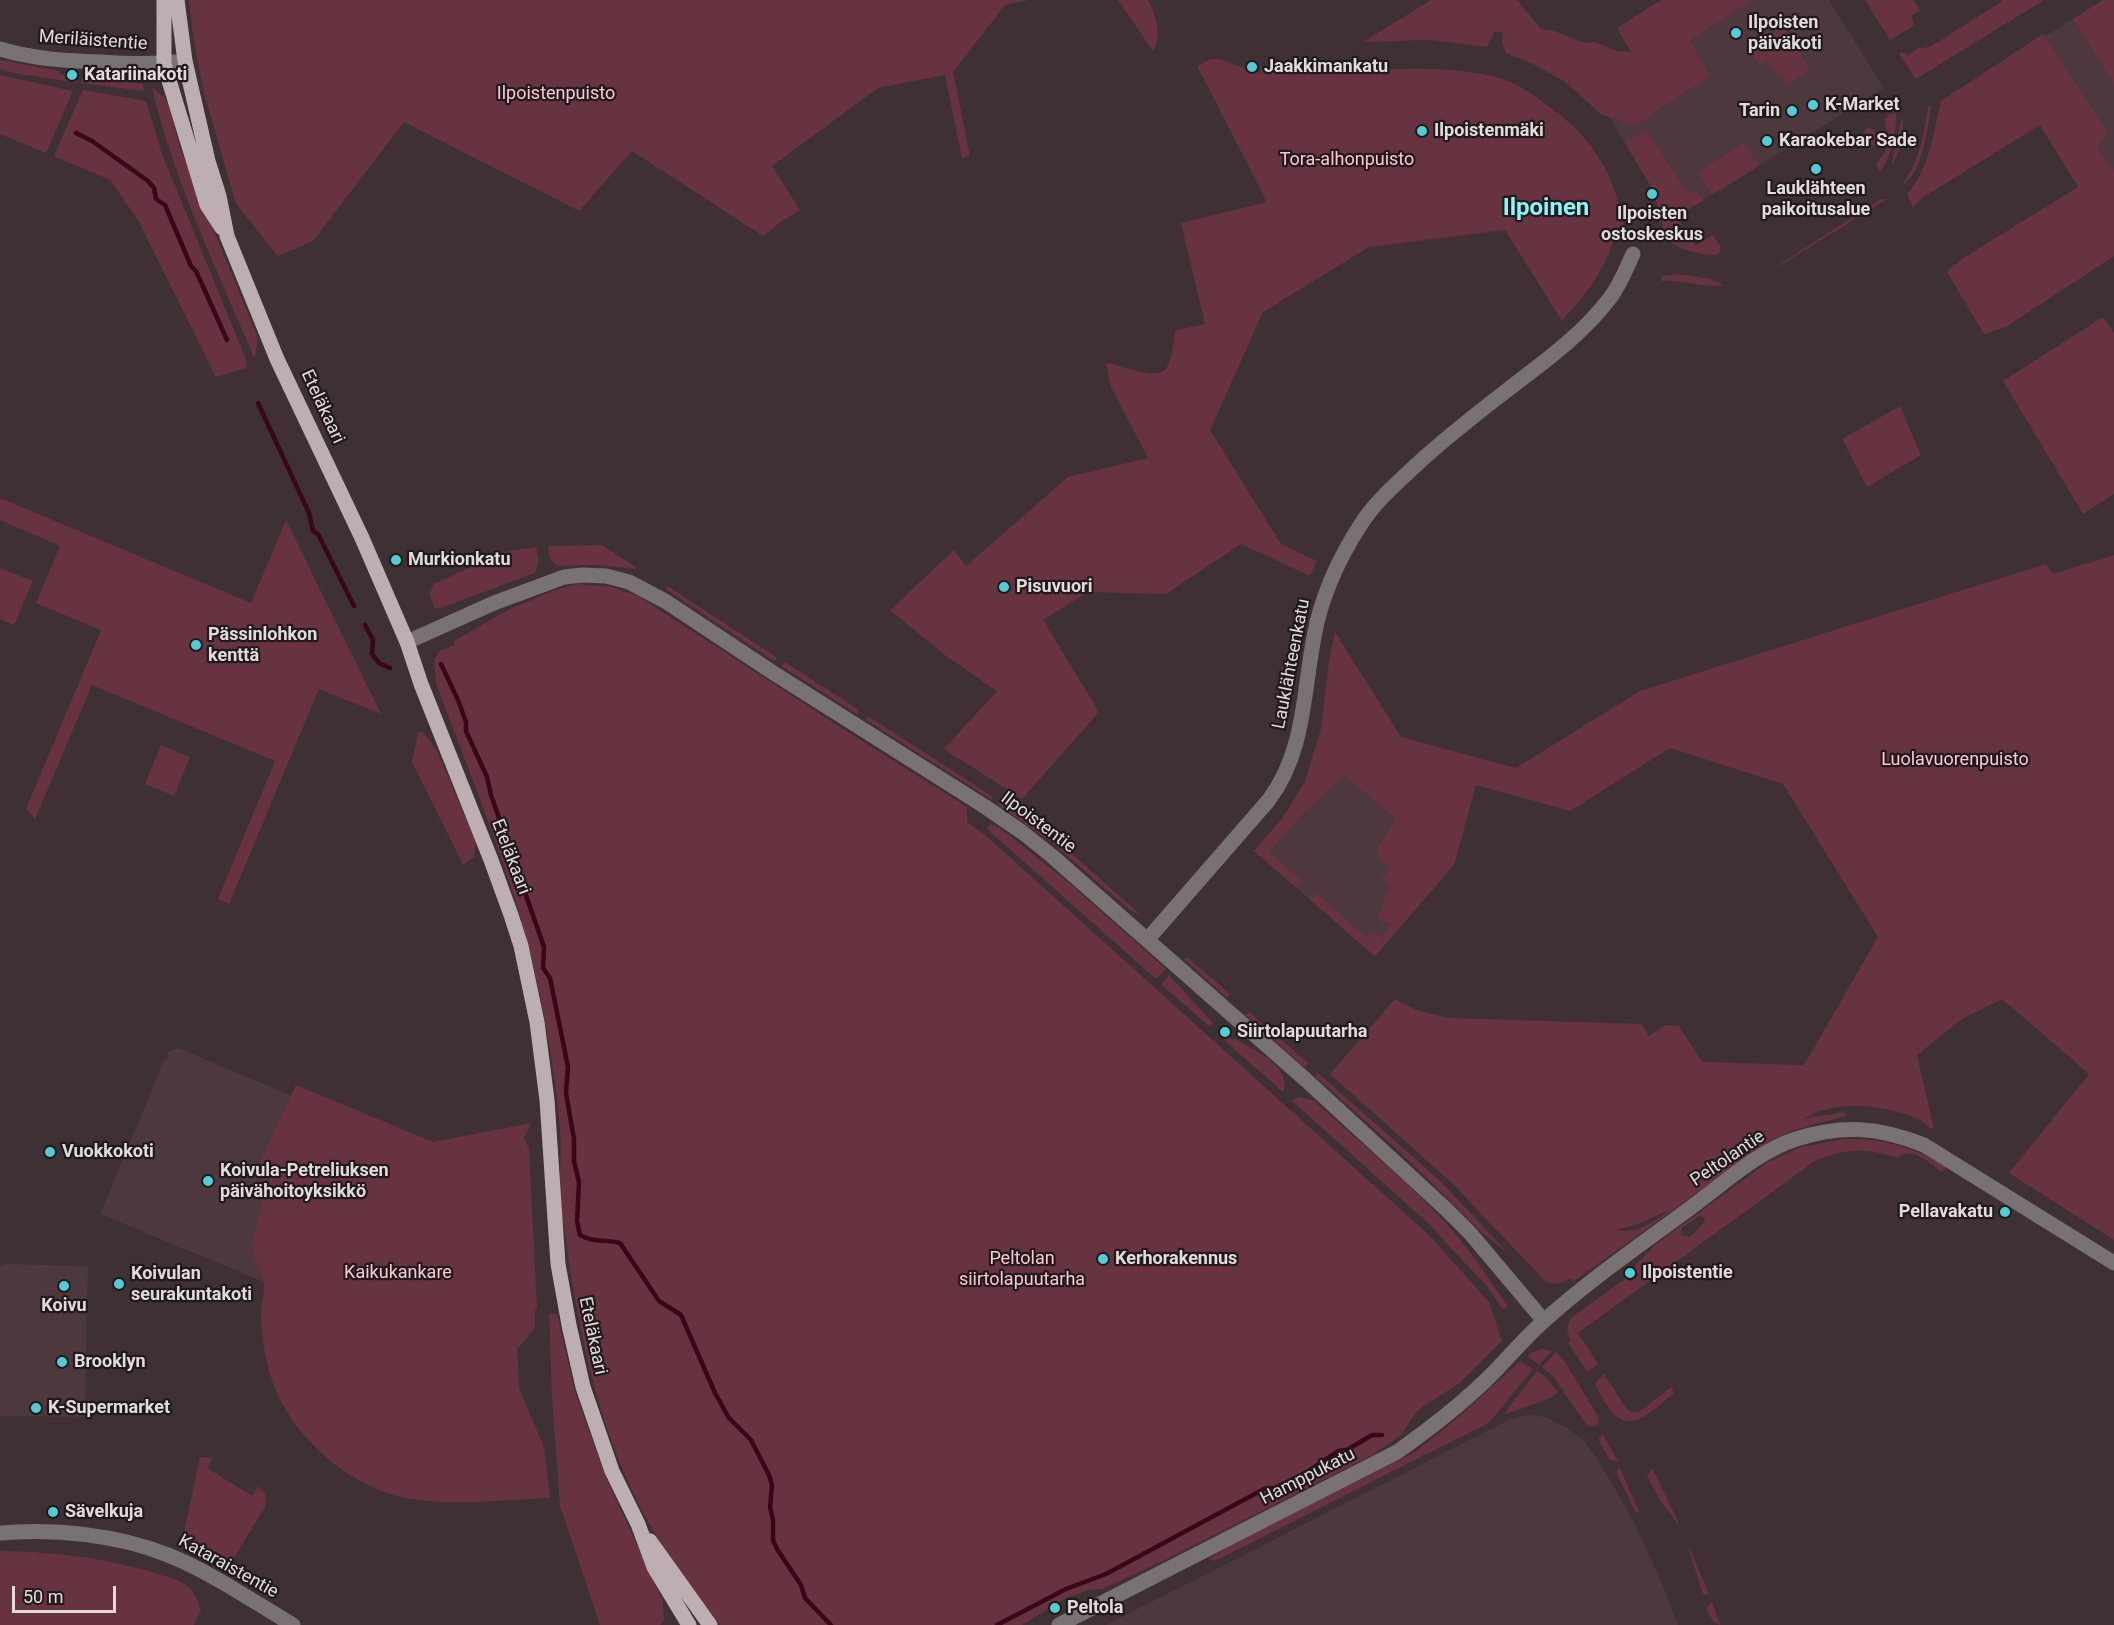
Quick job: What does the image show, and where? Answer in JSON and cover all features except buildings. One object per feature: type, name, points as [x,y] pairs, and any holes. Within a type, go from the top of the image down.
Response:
[{"type":"main road","name":"Eteläkaari","points":[[164,0],[164,64],[207,205],[227,236],[277,359],[362,538],[407,642],[421,684],[491,860],[521,946],[537,1022],[547,1100],[558,1264],[568,1325],[583,1387],[612,1471],[638,1524],[654,1567],[689,1625]]},
{"type":"main road","name":"Eteläkaari","points":[[177,0],[185,61],[227,236]]},
{"type":"main road","name":"Eteläkaari","points":[[638,1524],[710,1625]]},
{"type":"street","name":"Meriläistentie","points":[[0,49],[49,59],[164,64],[185,61]]},
{"type":"street","name":"Lauklähteenkatu","points":[[1147,940],[1268,801],[1284,777],[1300,729],[1312,644],[1321,609],[1337,567],[1361,524],[1392,487],[1446,438],[1553,355],[1589,323],[1610,297],[1633,254]]},
{"type":"street","name":"Ilpoistentie","points":[[407,642],[494,603],[564,577],[606,576],[628,582],[665,601],[1022,832],[1052,856],[1306,1080],[1447,1210],[1470,1233],[1544,1320]]},
{"type":"street","name":"Peltolantie","points":[[1544,1320],[1629,1253],[1765,1155],[1793,1140],[1841,1129],[1891,1132],[1924,1145],[2114,1263]]},
{"type":"street","name":"Hamppukatu","points":[[1059,1625],[1397,1452],[1483,1383],[1544,1320]]},
{"type":"street","name":"Kataraistentie","points":[[0,1533],[70,1533],[131,1544],[167,1554],[293,1625]]},
{"type":"shaded area","points":[[1718,0],[1829,0],[1884,88],[1673,219],[1587,82]]},
{"type":"shaded area","points":[[2073,19],[2114,84],[2114,182],[2029,46]]},
{"type":"shaded area","points":[[1318,742],[1454,865],[1375,956],[1254,851],[1305,792]]},
{"type":"shaded area","name":"Koivula-Petreliuksen päivähoitoyksikkö","points":[[178,1048],[330,1112],[264,1282],[100,1214],[164,1061],[168,1059],[167,1052]]},
{"type":"shaded area","points":[[6,1264],[88,1266],[85,1417],[0,1416],[0,1267]]},
{"type":"shaded area","points":[[1530,1415],[1545,1417],[1567,1428],[1584,1441],[1598,1459],[1634,1522],[1678,1625],[1106,1625],[1507,1421]]},
{"type":"green space","name":"Ilpoistenpuisto","points":[[189,0],[1029,0],[1005,5],[953,72],[970,156],[962,158],[945,75],[878,88],[772,166],[800,210],[763,236],[632,151],[579,211],[404,122],[313,241],[278,256],[236,204],[204,93],[193,37]]},
{"type":"green space","points":[[1118,0],[1148,0],[1157,25],[1157,39],[1153,51]]},
{"type":"green space","points":[[1431,0],[1517,0],[1542,30],[1552,30],[1584,43],[1594,42],[1617,51],[1631,52],[1617,28],[1661,0],[1753,0],[1690,40],[1710,76],[1636,126],[1602,115],[1564,81],[1531,63],[1506,53],[1502,43],[1503,33],[1495,31],[1487,47],[1431,40],[1363,42]]},
{"type":"green space","points":[[1865,0],[1914,0],[1920,10],[1911,16],[1915,25],[1890,40]]},
{"type":"green space","points":[[2004,0],[2044,0],[1916,79],[1899,54],[1901,52],[1908,55],[1918,48],[1930,47]]},
{"type":"green space","points":[[2103,0],[2114,0],[2114,84],[2073,19]]},
{"type":"green space","points":[[1783,27],[1810,70],[1786,85],[1782,77],[1779,79],[1768,60],[1759,65],[1749,48]]},
{"type":"green space","points":[[2043,34],[2108,133],[2097,148],[2114,170],[2114,256],[2006,327],[1984,334],[1947,272],[1960,260],[2078,187],[2040,125],[1922,198],[1913,207],[1907,194],[1926,162],[1941,101]]},
{"type":"green space","name":"Tora-alhonpuisto","points":[[1211,59],[1219,59],[1259,73],[1261,69],[1311,72],[1436,69],[1478,73],[1506,80],[1526,90],[1556,112],[1593,149],[1609,177],[1624,226],[1616,230],[1608,256],[1595,279],[1562,321],[1505,230],[1369,247],[1263,312],[1210,430],[1281,544],[1317,561],[1310,576],[1241,544],[1166,594],[1088,592],[1043,620],[1099,712],[1022,799],[944,749],[997,691],[946,656],[890,610],[954,550],[966,566],[1068,477],[1148,458],[1111,387],[1106,363],[1148,373],[1163,371],[1171,358],[1176,330],[1205,324],[1181,223],[1267,202],[1197,66]]},
{"type":"green space","points":[[0,60],[59,71],[59,74],[65,75],[65,79],[75,80],[77,77],[77,83],[9,72],[0,69]]},
{"type":"green space","points":[[0,75],[73,91],[46,153],[0,134]]},
{"type":"green space","points":[[86,75],[143,84],[144,91],[81,83],[82,78],[86,78]]},
{"type":"green space","points":[[152,88],[164,97],[169,106],[180,148],[258,338],[255,357],[184,190],[161,123]]},
{"type":"green space","points":[[83,90],[146,101],[162,154],[247,362],[246,368],[216,377],[138,220],[110,180],[54,156]]},
{"type":"green space","points":[[1929,104],[1931,108],[1920,160],[1916,170],[1904,184],[1918,154]]},
{"type":"green space","points":[[1896,113],[1892,144],[1887,160],[1880,171],[1876,165],[1889,139],[1885,120],[1888,115]]},
{"type":"green space","points":[[1902,117],[1901,143],[1891,167]]},
{"type":"green space","points":[[1867,128],[1873,129],[1876,135],[1877,142],[1874,146],[1863,133]]},
{"type":"green space","points":[[1646,129],[1686,191],[1697,192],[1704,200],[1677,216],[1681,222],[1680,227],[1664,231],[1653,190],[1625,143]]},
{"type":"green space","points":[[1744,143],[1759,166],[1712,195],[1698,172]]},
{"type":"green space","points":[[1881,199],[1887,199],[1771,270]]},
{"type":"green space","points":[[1680,233],[1684,239],[1692,240],[1695,246],[1713,235],[1720,246],[1720,252],[1716,255],[1690,251],[1677,246],[1668,239]]},
{"type":"green space","points":[[1678,274],[1710,279],[1724,285],[1710,286],[1661,281],[1662,276]]},
{"type":"green space","points":[[2103,317],[2114,333],[2114,494],[2083,514],[2003,381]]},
{"type":"green space","points":[[1900,406],[1921,455],[1867,487],[1842,439]]},
{"type":"green space","points":[[0,498],[251,603],[286,520],[381,714],[319,689],[229,904],[218,899],[275,761],[92,685],[35,819],[26,809],[101,630],[36,603],[60,546],[0,520]]},
{"type":"green space","points":[[602,545],[636,567],[635,569],[597,565],[558,566],[551,560],[548,552],[549,546]]},
{"type":"green space","points":[[536,547],[539,560],[535,573],[438,609],[434,607],[429,594],[434,584],[504,552]]},
{"type":"green space","name":"Luolavuorenpuisto","points":[[2114,555],[2114,1240],[2009,1173],[2089,1074],[2002,999],[1962,1019],[1917,1055],[1934,1129],[1914,1117],[1866,1106],[1839,1107],[1814,1113],[1803,1119],[1844,1112],[1846,1116],[1794,1130],[1771,1140],[1574,1281],[1571,1278],[1558,1284],[1546,1282],[1453,1184],[1330,1074],[1395,999],[1416,1010],[1449,1018],[1641,1024],[1649,1036],[1665,1025],[1679,1026],[1702,1062],[1804,1065],[1878,937],[1783,784],[1670,748],[1570,811],[1476,785],[1454,865],[1375,956],[1309,899],[1312,895],[1317,894],[1366,937],[1371,932],[1382,938],[1392,923],[1380,921],[1377,917],[1383,908],[1383,899],[1392,888],[1382,879],[1390,869],[1377,856],[1379,846],[1396,819],[1344,775],[1301,815],[1269,852],[1303,882],[1297,888],[1254,851],[1282,819],[1305,781],[1321,729],[1335,632],[1401,737],[1516,768],[1640,691],[2046,564],[2053,574]],"holes":[[[1670,1210],[1637,1229],[1615,1230],[1635,1225]]]},
{"type":"green space","points":[[0,568],[33,581],[14,625],[0,619]]},
{"type":"green space","name":"Peltolan siirtolapuutarha","points":[[578,584],[612,587],[638,596],[967,807],[967,822],[984,834],[1429,1235],[1489,1302],[1502,1341],[1461,1382],[1418,1410],[1400,1436],[1372,1455],[1159,1563],[1102,1589],[1089,1590],[1066,1598],[1022,1625],[720,1625],[652,1529],[629,1484],[604,1421],[579,1321],[561,1210],[561,1138],[557,1101],[535,973],[498,847],[436,683],[434,660],[440,651],[455,645],[454,641],[510,609],[555,590]]},
{"type":"green space","points":[[666,585],[776,657],[776,660],[774,661],[667,590]]},
{"type":"green space","points":[[785,662],[859,710],[857,714],[781,666]]},
{"type":"green space","points":[[868,716],[992,796],[992,800],[866,720]]},
{"type":"green space","points":[[422,731],[437,751],[476,842],[474,857],[463,865],[412,762],[418,733]]},
{"type":"green space","points":[[161,745],[190,757],[174,796],[145,784]]},
{"type":"green space","points":[[1001,802],[1053,837],[1142,916],[1130,910],[1051,842],[998,805]]},
{"type":"green space","points":[[990,824],[1000,828],[1068,882],[1166,969],[1156,979],[987,829]]},
{"type":"green space","points":[[1187,957],[1230,994],[1227,998],[1184,959]]},
{"type":"green space","points":[[1169,975],[1213,1023],[1210,1027],[1161,984]]},
{"type":"green space","points":[[1249,1012],[1308,1063],[1304,1067],[1246,1015]]},
{"type":"green space","points":[[1228,1037],[1260,1053],[1277,1067],[1285,1083],[1283,1092],[1224,1040]]},
{"type":"green space","points":[[1317,1072],[1439,1180],[1509,1254],[1486,1236],[1402,1154],[1316,1077]]},
{"type":"green space","name":"Kaikukankare","points":[[296,1085],[433,1142],[531,1123],[524,1138],[529,1149],[537,1309],[535,1309],[535,1328],[517,1349],[519,1388],[544,1447],[550,1498],[451,1502],[418,1500],[394,1495],[348,1474],[309,1441],[293,1421],[280,1399],[266,1360],[261,1318],[264,1282],[254,1256],[252,1242],[270,1177],[258,1167]]},
{"type":"green space","points":[[1300,1097],[1314,1101],[1437,1214],[1474,1258],[1508,1306],[1502,1309],[1490,1290],[1428,1223],[1291,1100]]},
{"type":"green space","points":[[1844,1139],[1872,1140],[1911,1149],[1947,1168],[1942,1172],[1921,1157],[1909,1153],[1897,1158],[1876,1152],[1856,1151],[1836,1154],[1815,1161],[1578,1333],[1598,1364],[1587,1372],[1568,1343],[1570,1340],[1567,1328],[1571,1318],[1626,1278],[1630,1282],[1639,1275],[1634,1267],[1655,1245],[1768,1162],[1801,1147]],"holes":[[[1699,1216],[1705,1218],[1704,1223],[1690,1237],[1681,1235],[1682,1228]]]},
{"type":"green space","points":[[549,1313],[557,1314],[575,1392],[607,1480],[663,1601],[664,1620],[660,1625],[600,1625],[560,1506],[552,1399]]},
{"type":"green space","points":[[1543,1349],[1552,1351],[1539,1365],[1527,1356],[1533,1352]]},
{"type":"green space","points":[[1556,1352],[1563,1359],[1598,1416],[1599,1423],[1595,1426],[1586,1424],[1552,1375],[1542,1367]]},
{"type":"green space","points":[[1520,1361],[1533,1369],[1490,1422],[1215,1561],[1209,1559],[1230,1546],[1415,1452],[1459,1417]]},
{"type":"green space","points":[[1537,1371],[1547,1378],[1558,1393],[1548,1399],[1506,1414],[1505,1412]]},
{"type":"green space","points":[[1604,1374],[1626,1408],[1632,1412],[1643,1409],[1671,1387],[1674,1393],[1653,1411],[1637,1420],[1621,1419],[1613,1413],[1595,1383]]},
{"type":"green space","points":[[1603,1435],[1618,1461],[1610,1460],[1599,1441]]},
{"type":"green space","points":[[200,1457],[213,1458],[207,1468],[252,1496],[258,1486],[266,1494],[265,1507],[232,1561],[187,1538],[184,1532]]},
{"type":"green space","points":[[1620,1468],[1639,1512],[1636,1513],[1617,1474]]},
{"type":"green space","points":[[1652,1468],[1678,1525],[1658,1497],[1647,1476]]},
{"type":"green space","points":[[1690,1549],[1709,1594],[1703,1595]]},
{"type":"green space","points":[[0,1551],[57,1554],[93,1559],[163,1575],[190,1588],[201,1610],[194,1625],[0,1625]]},
{"type":"green space","points":[[1712,1602],[1720,1625],[1713,1621],[1706,1608]]},
{"type":"waterway","points":[[76,133],[92,141],[148,181],[154,188],[156,199],[165,205],[191,266],[196,271],[227,340]]},
{"type":"waterway","points":[[258,403],[309,513],[313,531],[318,534],[354,606]]},
{"type":"waterway","points":[[365,625],[373,640],[372,654],[379,663],[390,668]]},
{"type":"waterway","points":[[441,664],[458,700],[466,722],[466,731],[487,777],[491,795],[544,947],[543,968],[550,978],[568,1067],[566,1093],[574,1139],[574,1161],[579,1182],[577,1221],[580,1235],[590,1239],[620,1243],[659,1301],[681,1315],[715,1393],[729,1418],[751,1440],[769,1475],[772,1485],[770,1507],[773,1520],[773,1540],[777,1549],[801,1585],[805,1598],[831,1625]]},
{"type":"waterway","points":[[997,1625],[1066,1589],[1106,1574],[1264,1489],[1275,1488],[1307,1472],[1338,1451],[1347,1450],[1372,1435],[1382,1435]]},
{"type":"place","name":"Ilpoisten päiväkoti","points":[[1736,33]]},
{"type":"place","name":"Jaakkimankatu","points":[[1252,67]]},
{"type":"place","name":"Katariinakoti","points":[[72,75]]},
{"type":"place","name":"K-Market","points":[[1813,105]]},
{"type":"place","name":"Tarin","points":[[1792,111]]},
{"type":"place","name":"Ilpoistenmäki","points":[[1422,131]]},
{"type":"place","name":"Karaokebar Sade","points":[[1767,141]]},
{"type":"place","name":"Lauklähteen paikoitusalue","points":[[1816,169]]},
{"type":"place","name":"Ilpoisten ostoskeskus","points":[[1652,194]]},
{"type":"place","name":"Murkionkatu","points":[[396,560]]},
{"type":"place","name":"Pisuvuori","points":[[1004,587]]},
{"type":"place","name":"Pässinlohkon kenttä","points":[[196,645]]},
{"type":"place","name":"Siirtolapuutarha","points":[[1225,1032]]},
{"type":"place","name":"Vuokkokoti","points":[[50,1152]]},
{"type":"place","name":"Koivula-Petreliuksen päivähoitoyksikkö","points":[[208,1181]]},
{"type":"place","name":"Pellavakatu","points":[[2005,1212]]},
{"type":"place","name":"Kerhorakennus","points":[[1103,1259]]},
{"type":"place","name":"Ilpoistentie","points":[[1630,1273]]},
{"type":"place","name":"Koivulan seurakuntakoti","points":[[119,1284]]},
{"type":"place","name":"Koivu","points":[[64,1286]]},
{"type":"place","name":"Brooklyn","points":[[62,1362]]},
{"type":"place","name":"K-Supermarket","points":[[36,1408]]},
{"type":"place","name":"Sävelkuja","points":[[53,1512]]},
{"type":"place","name":"Peltola","points":[[1055,1608]]},
{"type":"district","name":"Ilpoinen","points":[[1546,209]]}]
